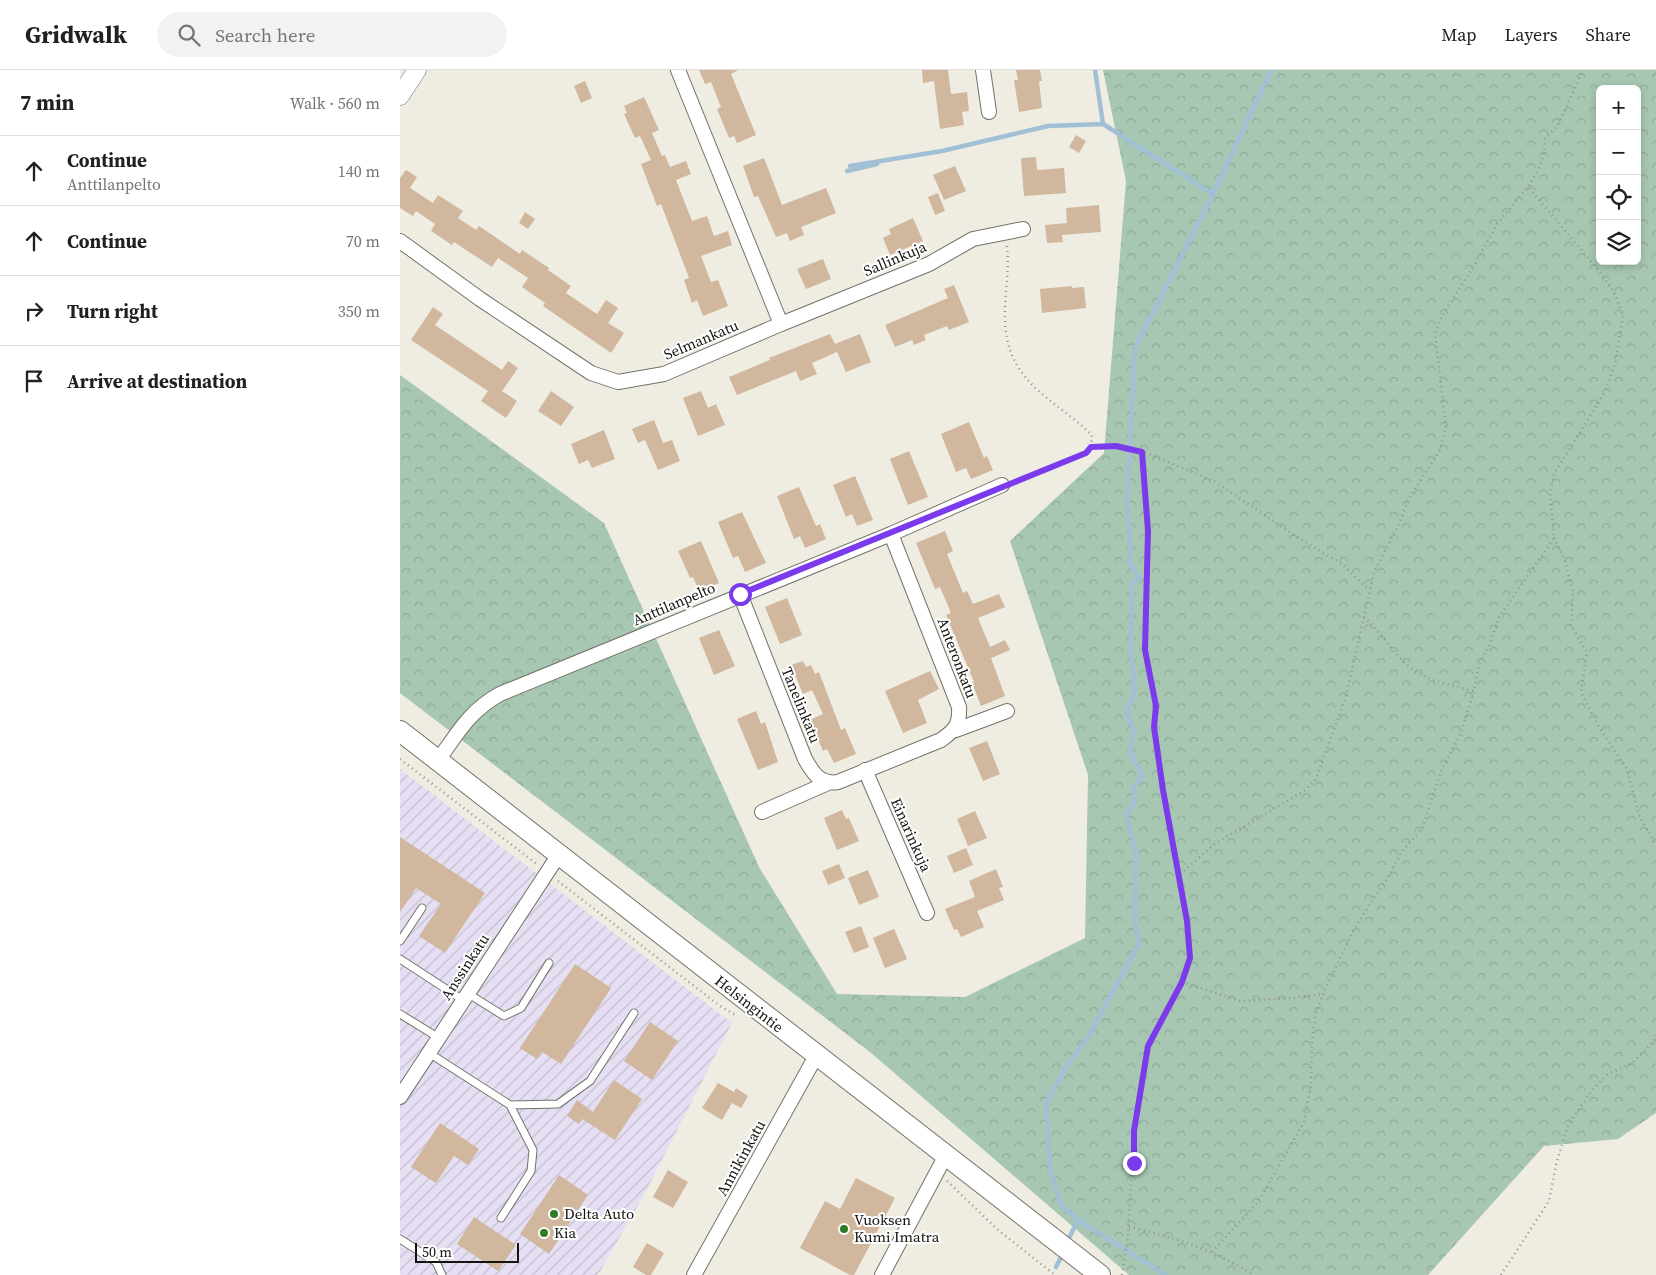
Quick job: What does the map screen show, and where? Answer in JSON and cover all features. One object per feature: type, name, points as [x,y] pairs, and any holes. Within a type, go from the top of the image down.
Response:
[{"type":"main road","name":"Helsingintie","points":[[400,731],[816,1056],[941,1163],[1100,1275]]},
{"type":"street","points":[[400,96],[417,70]]},
{"type":"street","points":[[678,70],[781,324]]},
{"type":"street","points":[[983,70],[989,112]]},
{"type":"street","name":"Sallinkuja","points":[[781,324],[929,264],[973,239],[1023,229]]},
{"type":"street","name":"Selmankatu","points":[[400,241],[480,299],[591,373],[618,382],[664,374],[781,324]]},
{"type":"street","name":"Anttilanpelto","points":[[438,762],[471,714],[483,703],[740,594],[891,534],[1002,485]]},
{"type":"street","name":"Anteronkatu","points":[[891,534],[959,707],[960,718],[956,730]]},
{"type":"street","name":"Tanelinkatu","points":[[740,594],[805,759],[815,776],[828,783]]},
{"type":"street","points":[[762,812],[828,783],[941,740],[956,730],[1007,711]]},
{"type":"street","name":"Einarinkuja","points":[[865,770],[927,913]]},
{"type":"street","name":"Anssinkatu","points":[[400,1097],[558,856]]},
{"type":"street","name":"Annikinkatu","points":[[694,1275],[816,1056]]},
{"type":"street","points":[[882,1275],[941,1163]]},
{"type":"lane","points":[[400,941],[422,908]]},
{"type":"lane","points":[[400,959],[504,1016],[521,1008],[549,963]]},
{"type":"lane","points":[[510,1106],[558,1104],[590,1081],[634,1013]]},
{"type":"lane","points":[[400,1014],[439,1038]]},
{"type":"lane","points":[[429,1053],[510,1106],[534,1150],[531,1171],[501,1218]]},
{"type":"lane","points":[[400,1239],[436,1262],[442,1275]]},
{"type":"path","points":[[1180,874],[1216,843],[1304,791],[1315,780],[1346,696],[1369,590],[1381,556],[1399,524],[1408,500],[1440,450],[1446,426],[1435,334],[1438,325],[1498,223],[1528,187],[1542,161],[1545,139],[1558,125],[1583,70]]},
{"type":"path","points":[[1528,187],[1595,266],[1614,292],[1623,315],[1615,365],[1605,392],[1554,474],[1550,494],[1554,538],[1565,562],[1573,592],[1571,624],[1587,653],[1581,692],[1599,727],[1627,769],[1639,816],[1656,844]]},
{"type":"path","points":[[1002,485],[1086,453],[1091,447],[1092,435],[1031,385],[1020,370],[1013,354],[1005,321],[1009,260],[1005,232]]},
{"type":"path","points":[[1091,447],[1116,446],[1142,452],[1214,481],[1294,535],[1342,564],[1369,590]]},
{"type":"path","points":[[1122,1275],[1129,1227],[1134,1131],[1148,1046],[1182,982],[1190,958],[1180,874],[1162,782],[1154,727],[1156,706],[1145,650],[1144,622],[1148,540],[1142,452]]},
{"type":"path","points":[[1212,1252],[1258,1202],[1304,1122],[1311,1085],[1312,1040],[1316,1012],[1323,994],[1351,935],[1384,884],[1402,851],[1422,829],[1441,771],[1461,733],[1474,691],[1479,664],[1490,644],[1500,617],[1554,538]]},
{"type":"path","points":[[1364,616],[1380,631],[1400,659],[1421,675],[1450,686],[1474,691]]},
{"type":"path","points":[[400,759],[720,1006],[745,1020]]},
{"type":"path","points":[[1182,982],[1240,1001],[1323,994]]},
{"type":"path","points":[[1501,1275],[1549,1202],[1556,1165],[1568,1125],[1593,1090],[1608,1074],[1631,1064],[1654,1041],[1656,1035]]},
{"type":"path","points":[[941,1163],[990,1222],[1055,1275]]},
{"type":"path","points":[[1129,1227],[1176,1238],[1212,1252],[1254,1275]]},
{"type":"shaded area","points":[[400,769],[732,1023],[644,1195],[598,1275],[400,1275]]},
{"type":"green space","points":[[1103,70],[1656,70],[1656,1113],[1618,1139],[1544,1146],[1428,1275],[1129,1275],[870,1052],[400,693],[400,375],[604,523],[759,867],[837,994],[965,997],[1085,938],[1088,775],[1010,541],[1104,453],[1126,181]]},
{"type":"building","points":[[699,70],[738,70],[731,74],[756,135],[737,143],[734,136],[729,138],[717,109],[721,107],[711,82],[705,84]]},
{"type":"building","points":[[922,70],[948,70],[951,94],[967,92],[969,111],[962,112],[964,125],[940,129],[934,81],[923,83]]},
{"type":"building","points":[[1016,70],[1040,70],[1042,81],[1039,81],[1042,108],[1019,112],[1014,80],[1018,80]]},
{"type":"building","points":[[585,81],[592,98],[581,103],[574,86]]},
{"type":"building","points":[[644,97],[659,130],[652,133],[662,156],[665,155],[670,167],[686,161],[691,174],[676,180],[692,221],[707,216],[714,236],[728,231],[732,245],[701,256],[711,282],[718,280],[728,306],[703,316],[697,300],[692,303],[684,280],[689,278],[661,204],[657,206],[641,164],[651,160],[640,136],[635,138],[624,114],[627,113],[624,106]]},
{"type":"building","points":[[1076,135],[1086,141],[1079,153],[1069,147]]},
{"type":"building","points":[[1036,157],[1037,170],[1064,168],[1066,193],[1024,196],[1021,158]]},
{"type":"building","points":[[764,158],[782,205],[826,188],[836,213],[801,227],[804,235],[790,241],[787,233],[776,237],[758,196],[754,197],[743,166]]},
{"type":"building","points":[[955,166],[966,191],[944,200],[933,175]]},
{"type":"building","points":[[406,170],[417,177],[410,188],[433,203],[438,195],[463,211],[458,218],[476,230],[479,226],[520,254],[522,250],[549,268],[548,270],[571,286],[566,293],[597,314],[606,300],[618,308],[608,323],[624,333],[611,353],[543,306],[545,303],[522,287],[528,278],[498,258],[492,267],[454,242],[452,245],[431,231],[435,224],[416,211],[413,216],[400,208],[400,178]]},
{"type":"building","points":[[938,193],[945,211],[935,215],[928,197]]},
{"type":"building","points":[[1099,205],[1101,232],[1062,235],[1063,242],[1047,243],[1045,225],[1067,223],[1066,208]]},
{"type":"building","points":[[525,212],[535,219],[528,229],[519,223]]},
{"type":"building","points":[[913,218],[923,241],[890,255],[883,238],[891,234],[889,229]]},
{"type":"building","points":[[823,259],[831,279],[806,289],[797,269]]},
{"type":"building","points":[[954,285],[969,322],[949,330],[947,326],[924,335],[926,340],[914,345],[912,340],[895,347],[885,325],[948,298],[944,289]]},
{"type":"building","points":[[1072,286],[1072,288],[1084,287],[1086,308],[1042,313],[1040,289]]},
{"type":"building","points":[[433,307],[443,314],[435,325],[502,370],[508,361],[518,368],[502,391],[517,401],[506,418],[481,401],[488,391],[411,340]]},
{"type":"building","points":[[830,334],[835,344],[860,334],[871,362],[846,372],[837,352],[812,363],[817,374],[800,381],[796,371],[737,395],[729,377],[770,360],[769,358]]},
{"type":"building","points":[[551,391],[574,407],[561,426],[538,411]]},
{"type":"building","points":[[701,391],[708,408],[716,404],[725,425],[698,436],[683,398]]},
{"type":"building","points":[[654,420],[663,443],[672,440],[680,461],[658,470],[645,440],[638,443],[632,429]]},
{"type":"building","points":[[969,422],[984,458],[987,456],[993,470],[971,479],[966,468],[956,472],[941,434]]},
{"type":"building","points":[[604,430],[615,459],[592,468],[588,460],[579,464],[571,444]]},
{"type":"building","points":[[909,451],[928,497],[908,505],[890,459]]},
{"type":"building","points":[[855,476],[873,520],[857,526],[852,514],[846,517],[833,485]]},
{"type":"building","points":[[799,487],[816,526],[820,524],[826,539],[805,548],[800,536],[794,539],[777,496]]},
{"type":"building","points":[[742,512],[766,563],[745,572],[738,556],[733,558],[718,522]]},
{"type":"building","points":[[945,531],[953,551],[947,554],[963,593],[967,591],[973,604],[999,594],[1005,607],[978,618],[990,647],[1005,640],[1010,650],[991,658],[1005,696],[981,706],[972,683],[974,682],[946,615],[951,613],[940,587],[935,589],[916,543]]},
{"type":"building","points":[[701,541],[719,583],[699,591],[693,577],[690,578],[678,551]]},
{"type":"building","points":[[787,598],[802,635],[780,644],[765,607]]},
{"type":"building","points":[[719,630],[735,666],[714,675],[699,638]]},
{"type":"building","points":[[803,661],[806,667],[811,665],[815,674],[819,672],[841,730],[845,728],[856,754],[834,763],[827,749],[823,751],[810,720],[823,714],[812,690],[803,694],[791,665]]},
{"type":"building","points":[[930,671],[939,689],[918,700],[927,723],[903,733],[885,691]]},
{"type":"building","points":[[756,711],[761,724],[765,722],[778,762],[758,770],[737,719]]},
{"type":"building","points":[[987,741],[1000,774],[983,781],[969,748]]},
{"type":"building","points":[[842,810],[846,819],[849,818],[859,841],[837,850],[824,818]]},
{"type":"building","points":[[975,811],[987,838],[968,846],[957,819]]},
{"type":"building","points":[[400,837],[485,893],[445,953],[419,936],[441,904],[416,888],[400,912]]},
{"type":"building","points":[[966,848],[973,865],[954,873],[947,856]]},
{"type":"building","points":[[839,864],[845,878],[828,885],[822,871]]},
{"type":"building","points":[[996,869],[1003,887],[999,888],[1004,900],[977,911],[984,927],[961,937],[957,929],[954,930],[945,909],[975,897],[969,881]]},
{"type":"building","points":[[868,870],[879,897],[859,905],[848,878]]},
{"type":"building","points":[[861,926],[869,947],[854,953],[845,932]]},
{"type":"building","points":[[894,929],[907,959],[885,968],[873,938]]},
{"type":"building","points":[[575,964],[611,988],[561,1064],[542,1052],[537,1059],[520,1048]]},
{"type":"building","points":[[650,1022],[678,1041],[652,1080],[624,1061]]},
{"type":"building","points":[[614,1080],[642,1099],[615,1140],[582,1119],[579,1124],[567,1116],[577,1100],[593,1112]]},
{"type":"building","points":[[718,1083],[734,1092],[736,1088],[748,1096],[741,1108],[732,1103],[722,1120],[702,1108]]},
{"type":"building","points":[[440,1123],[479,1149],[468,1165],[454,1156],[436,1183],[411,1167]]},
{"type":"building","points":[[668,1170],[688,1182],[673,1208],[653,1197]]},
{"type":"building","name":"Delta Auto","points":[[559,1175],[588,1195],[549,1254],[520,1234]]},
{"type":"building","name":"Vuoksen Kumi Imatra","points":[[856,1178],[895,1198],[854,1275],[850,1275],[800,1248],[825,1201],[840,1209]]},
{"type":"building","points":[[474,1217],[516,1245],[498,1271],[457,1244]]},
{"type":"building","points":[[647,1243],[664,1253],[651,1275],[646,1275],[633,1267]]},
{"type":"waterway","points":[[1095,70],[1103,124]]},
{"type":"waterway","points":[[1166,1275],[1078,1220],[1061,1205],[1050,1170],[1046,1103],[1066,1067],[1087,1039],[1139,944],[1135,922],[1136,851],[1126,815],[1135,801],[1134,787],[1142,776],[1130,751],[1134,732],[1127,711],[1135,691],[1131,653],[1132,584],[1139,578],[1129,562],[1131,554],[1127,501],[1135,348],[1213,194],[1271,70]]},
{"type":"waterway","points":[[850,166],[942,151],[1048,126],[1103,124],[1213,194]]},
{"type":"waterway","points":[[847,171],[877,164]]},
{"type":"waterway","points":[[1070,1236],[1078,1220]]},
{"type":"waterway","points":[[1056,1267],[1060,1259]]},
{"type":"place","name":"Delta Auto","points":[[554,1214]]},
{"type":"place","name":"Vuoksen Kumi Imatra","points":[[844,1229]]},
{"type":"place","name":"Kia","points":[[544,1233]]},
{"type":"route","points":[[740,594],[891,534],[1002,485],[1086,453],[1091,447],[1116,446],[1136,449],[1142,452],[1148,531],[1144,622],[1145,650],[1156,706],[1154,727],[1163,790],[1174,841],[1187,921],[1190,958],[1177,994],[1148,1046],[1134,1131],[1134,1163]]}]
